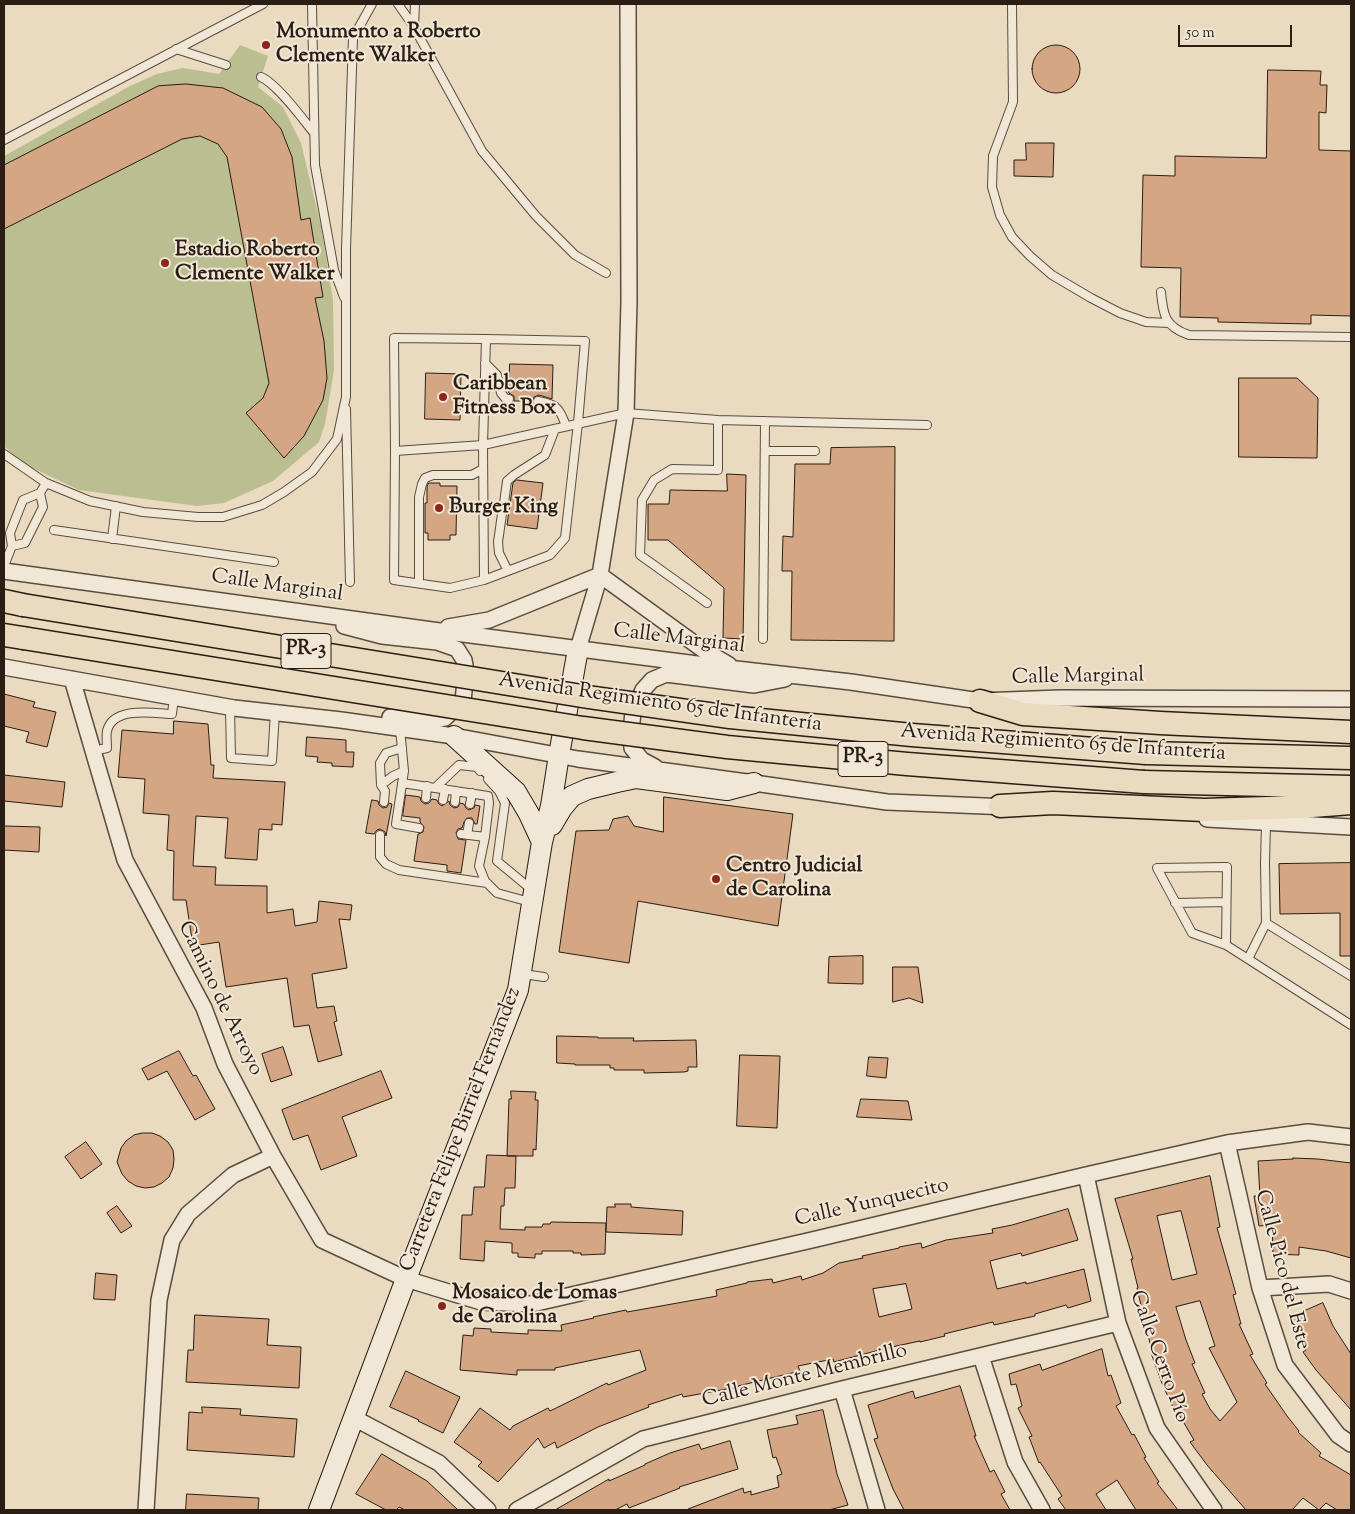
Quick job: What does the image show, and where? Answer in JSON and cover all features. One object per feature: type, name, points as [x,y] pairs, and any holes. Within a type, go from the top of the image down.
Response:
[{"type":"main road","name":"Avenida Regimiento 65 de Infantería","points":[[13,603],[579,696],[711,714],[912,735],[1146,753],[1351,758]]},
{"type":"main road","name":"Avenida Regimiento 65 de Infantería","points":[[13,637],[583,728],[727,747],[907,764],[1144,782],[1351,787]]},
{"type":"main road","points":[[980,701],[1024,714],[1160,723],[1351,732]]},
{"type":"main road","points":[[1000,806],[1053,804],[1204,810],[1300,807],[1351,803]]},
{"type":"street","points":[[578,648],[600,575],[626,413],[629,302],[628,4]]},
{"type":"street","name":"Calle Marginal","points":[[4,571],[432,630],[869,684],[980,701],[1060,698],[1351,699]]},
{"type":"street","points":[[432,630],[489,620],[600,575]]},
{"type":"street","points":[[600,575],[702,648],[736,669]]},
{"type":"street","points":[[310,613],[349,628],[382,636],[437,642],[457,649],[464,660],[466,671],[463,701],[444,718],[426,720],[386,716],[341,720]]},
{"type":"street","name":"Carretera Felipe Birriel Fernández","points":[[319,1510],[518,990],[542,842],[551,806],[578,648]]},
{"type":"street","points":[[4,667],[230,707],[400,728],[578,759],[887,802],[1000,806],[1351,827]]},
{"type":"street","points":[[661,770],[642,760],[632,748],[631,730],[634,713],[643,690],[652,680],[666,674],[754,685],[798,676]]},
{"type":"street","name":"Camino de Arroyo","points":[[72,679],[126,860],[204,1008],[225,1064],[273,1156],[322,1240],[406,1279]]},
{"type":"street","points":[[454,736],[516,792],[542,842]]},
{"type":"street","points":[[542,842],[562,808],[572,796],[588,789],[636,778],[727,790],[754,784]]},
{"type":"street","name":"Calle Yunquecito","points":[[406,1279],[481,1302],[532,1304],[1227,1143],[1308,1132],[1351,1137]]},
{"type":"street","name":"Calle Pico del Este","points":[[1227,1143],[1260,1288],[1285,1365],[1338,1435],[1351,1444]]},
{"type":"street","points":[[146,1510],[158,1300],[172,1240],[188,1214],[233,1175],[273,1156]]},
{"type":"street","name":"Calle Cerro Pío","points":[[1086,1175],[1118,1323],[1157,1428],[1214,1510]]},
{"type":"street","points":[[1260,1288],[1330,1284],[1351,1291]]},
{"type":"street","name":"Calle Monte Membrillo","points":[[517,1510],[643,1439],[1118,1323]]},
{"type":"street","points":[[981,1356],[1015,1462],[1042,1510]]},
{"type":"street","points":[[842,1389],[877,1510]]},
{"type":"street","points":[[354,1418],[439,1463],[488,1510]]},
{"type":"lane","points":[[4,140],[262,4]]},
{"type":"lane","points":[[312,4],[315,165],[334,270],[346,301]]},
{"type":"lane","points":[[350,582],[346,397],[346,239],[353,38],[372,4]]},
{"type":"lane","points":[[398,4],[414,27],[482,151],[536,216],[575,256],[606,273]]},
{"type":"lane","points":[[414,27],[416,4]]},
{"type":"lane","points":[[1012,4],[1013,102],[993,156],[992,187],[1000,214],[1012,236],[1030,256],[1052,275],[1120,313],[1146,322],[1170,323]]},
{"type":"lane","points":[[176,50],[226,65]]},
{"type":"lane","points":[[261,77],[267,80],[293,107],[314,133]]},
{"type":"lane","points":[[1161,292],[1162,311],[1176,330],[1189,335],[1351,337]]},
{"type":"lane","points":[[394,338],[486,339],[584,341],[578,423],[565,538],[550,556],[484,580],[450,588],[394,580],[394,338]]},
{"type":"lane","points":[[484,580],[483,445],[486,339]]},
{"type":"lane","points":[[485,363],[497,375],[501,394],[506,399],[509,399]]},
{"type":"lane","points":[[4,465],[7,456],[46,483],[90,501],[143,512],[198,517],[223,517],[262,505],[312,472],[337,439],[346,397]]},
{"type":"lane","points":[[538,400],[550,403],[561,413],[566,426]]},
{"type":"lane","points":[[395,451],[483,445],[626,413],[718,420],[927,425]]},
{"type":"lane","points":[[707,603],[640,555],[642,500],[654,480],[672,468],[718,470],[718,420]]},
{"type":"lane","points":[[763,639],[765,421]]},
{"type":"lane","points":[[504,503],[507,482],[514,475],[545,455],[555,429]]},
{"type":"lane","points":[[765,451],[815,451]]},
{"type":"lane","points":[[419,583],[420,497],[422,484],[426,478],[433,475],[472,475],[483,469]]},
{"type":"lane","points":[[4,566],[12,546],[10,533],[23,500],[40,493],[46,483]]},
{"type":"lane","points":[[12,546],[25,543],[43,507],[40,493]]},
{"type":"lane","points":[[112,539],[116,506]]},
{"type":"lane","points":[[502,514],[498,542],[499,553],[508,571]]},
{"type":"lane","points":[[54,530],[274,562]]},
{"type":"lane","points":[[93,751],[107,748],[107,731],[112,722],[124,715],[137,712],[172,714],[174,697]]},
{"type":"lane","points":[[230,707],[232,758],[272,762],[275,712]]},
{"type":"lane","points":[[400,728],[404,771],[396,824],[419,828]]},
{"type":"lane","points":[[384,802],[385,791],[381,785],[380,763],[386,753],[402,748]]},
{"type":"lane","points":[[426,798],[432,787],[459,764],[477,767],[499,791],[505,803],[497,861],[533,897]]},
{"type":"lane","points":[[381,785],[404,771]]},
{"type":"lane","points":[[402,783],[488,796],[489,803],[485,837],[479,866],[487,883],[497,893],[533,897]]},
{"type":"lane","points":[[443,800],[444,789]]},
{"type":"lane","points":[[455,802],[456,791]]},
{"type":"lane","points":[[470,804],[472,793]]},
{"type":"lane","points":[[469,823],[464,834],[485,837]]},
{"type":"lane","points":[[1248,959],[1266,923],[1266,823]]},
{"type":"lane","points":[[380,835],[380,857],[386,864],[399,870],[487,883]]},
{"type":"lane","points":[[1226,945],[1227,867],[1157,868],[1192,933],[1226,945],[1351,1025]]},
{"type":"lane","points":[[1175,902],[1226,902]]},
{"type":"lane","points":[[1266,923],[1351,976]]},
{"type":"lane","points":[[520,974],[544,977]]},
{"type":"green space","name":"Estadio Roberto Clemente Walker","points":[[240,45],[268,56],[258,87],[283,107],[301,143],[321,226],[333,300],[334,370],[325,424],[319,442],[273,481],[224,503],[197,506],[79,490],[22,463],[4,446],[4,156],[130,86],[157,74],[183,68],[219,74]]},
{"type":"building","points":[[1056,45],[1065,47],[1073,52],[1078,60],[1080,69],[1078,78],[1073,86],[1065,91],[1056,93],[1047,91],[1039,86],[1034,78],[1032,69],[1034,60],[1039,52],[1047,47]]},
{"type":"building","points":[[1268,70],[1321,71],[1320,85],[1327,85],[1326,113],[1319,112],[1319,150],[1351,151],[1351,316],[1311,315],[1311,324],[1218,322],[1218,318],[1180,317],[1181,268],[1141,267],[1143,175],[1175,176],[1175,156],[1266,158]]},
{"type":"building","points":[[186,84],[223,88],[262,107],[281,129],[292,157],[301,220],[310,218],[323,297],[315,298],[324,341],[327,378],[323,400],[304,436],[284,458],[246,413],[263,398],[269,383],[227,157],[218,144],[200,136],[182,139],[4,229],[4,165],[158,86]]},
{"type":"building","points":[[1026,143],[1054,143],[1053,177],[1014,176],[1014,160],[1026,160]]},
{"type":"building","points":[[510,364],[553,365],[552,399],[539,395],[534,397],[533,401],[514,401],[514,396],[509,393]]},
{"type":"building","name":"Caribbean Fitness Box","points":[[426,373],[461,374],[460,420],[425,419]]},
{"type":"building","points":[[1239,378],[1297,378],[1318,398],[1317,458],[1239,457]]},
{"type":"building","points":[[895,447],[894,641],[791,640],[792,571],[782,571],[783,536],[793,537],[795,464],[830,464],[831,448]]},
{"type":"building","points":[[727,474],[746,475],[743,639],[723,638],[724,588],[668,540],[648,540],[648,504],[669,504],[670,490],[727,491]]},
{"type":"building","points":[[517,480],[543,483],[537,529],[507,525],[513,483]]},
{"type":"building","name":"Burger King","points":[[429,483],[440,483],[440,486],[457,486],[456,535],[450,535],[450,540],[428,540],[428,533],[425,533],[425,503],[427,503],[427,487]]},
{"type":"building","points":[[4,694],[35,702],[33,707],[56,712],[47,747],[26,742],[29,732],[4,726]]},
{"type":"building","points":[[174,721],[208,724],[211,765],[214,765],[213,778],[285,782],[282,825],[272,824],[272,830],[259,829],[257,860],[225,858],[228,818],[196,816],[193,866],[216,867],[215,885],[267,886],[267,913],[293,909],[295,926],[317,922],[319,901],[352,905],[350,920],[339,919],[347,968],[312,974],[317,1008],[334,1006],[337,1021],[334,1022],[342,1055],[318,1062],[309,1025],[294,1027],[287,978],[226,987],[219,942],[193,946],[186,900],[173,900],[174,851],[167,850],[169,815],[143,813],[145,779],[118,777],[122,730],[173,734]]},
{"type":"building","points":[[307,737],[346,740],[346,752],[354,752],[353,767],[332,766],[332,763],[317,762],[318,757],[306,756]]},
{"type":"building","points":[[4,775],[65,782],[62,807],[4,801]]},
{"type":"building","points":[[406,795],[420,797],[421,801],[425,804],[429,803],[432,799],[437,800],[442,806],[449,801],[450,805],[454,808],[458,807],[460,803],[464,804],[469,810],[474,808],[475,805],[480,806],[477,824],[475,824],[472,818],[467,818],[462,828],[458,829],[456,833],[458,839],[466,840],[461,873],[447,871],[447,865],[414,861],[418,834],[423,832],[424,827],[420,822],[420,818],[403,816]]},
{"type":"building","name":"Centro Judicial de Carolina","points":[[664,797],[793,814],[778,926],[638,901],[629,963],[559,952],[576,831],[609,830],[613,819],[628,816],[634,826],[663,832]]},
{"type":"building","points":[[372,800],[378,801],[379,805],[383,808],[387,807],[389,803],[392,804],[386,836],[385,832],[380,829],[374,834],[366,833]]},
{"type":"building","points":[[4,826],[40,827],[39,852],[4,850]]},
{"type":"building","points":[[1351,863],[1351,956],[1340,956],[1340,913],[1280,914],[1279,864]]},
{"type":"building","points":[[863,956],[863,984],[828,983],[829,957]]},
{"type":"building","points":[[893,967],[918,967],[923,1003],[909,998],[893,1002]]},
{"type":"building","points":[[557,1036],[634,1038],[633,1041],[696,1040],[697,1067],[688,1067],[688,1071],[684,1072],[644,1073],[644,1070],[614,1070],[614,1068],[610,1068],[610,1065],[557,1063]]},
{"type":"building","points":[[283,1047],[292,1075],[271,1082],[262,1054]]},
{"type":"building","points":[[179,1051],[193,1076],[196,1075],[215,1109],[195,1120],[167,1071],[148,1080],[142,1069]]},
{"type":"building","points":[[740,1055],[780,1056],[777,1128],[737,1126]]},
{"type":"building","points":[[869,1057],[888,1058],[886,1078],[867,1076]]},
{"type":"building","points":[[381,1071],[392,1098],[342,1117],[357,1156],[321,1170],[308,1135],[293,1140],[282,1110]]},
{"type":"building","points":[[511,1091],[536,1092],[535,1100],[538,1100],[538,1105],[536,1150],[533,1149],[533,1156],[507,1156],[509,1099],[511,1099]]},
{"type":"building","points":[[861,1099],[908,1101],[912,1120],[857,1117]]},
{"type":"building","points":[[152,1133],[160,1136],[168,1142],[173,1150],[173,1168],[169,1177],[154,1187],[136,1186],[128,1181],[122,1174],[117,1162],[121,1148],[126,1141],[134,1135]]},
{"type":"building","points":[[86,1142],[102,1164],[81,1179],[65,1157]]},
{"type":"building","points":[[487,1155],[516,1156],[515,1188],[505,1188],[504,1206],[501,1206],[500,1229],[525,1230],[525,1227],[542,1227],[543,1224],[550,1224],[551,1222],[606,1223],[605,1254],[581,1255],[581,1253],[573,1253],[573,1251],[542,1251],[542,1254],[535,1254],[535,1258],[518,1257],[518,1253],[512,1253],[512,1243],[485,1241],[484,1261],[460,1259],[462,1215],[472,1215],[474,1187],[484,1187]]},
{"type":"building","points":[[1293,1158],[1351,1163],[1351,1258],[1326,1251],[1299,1247],[1299,1255],[1273,1254],[1272,1225],[1259,1226],[1254,1196],[1260,1196],[1258,1161]]},
{"type":"building","points":[[1210,1176],[1220,1227],[1217,1228],[1236,1294],[1233,1295],[1241,1324],[1239,1324],[1253,1354],[1250,1355],[1267,1383],[1265,1384],[1298,1432],[1321,1453],[1319,1456],[1351,1475],[1351,1510],[1337,1510],[1326,1503],[1319,1510],[1303,1498],[1292,1510],[1246,1510],[1207,1465],[1190,1442],[1194,1440],[1173,1407],[1151,1353],[1131,1259],[1133,1259],[1115,1199]],"holes":[[[1181,1211],[1197,1274],[1172,1280],[1157,1216]],[[1200,1301],[1215,1346],[1209,1348],[1237,1402],[1220,1421],[1210,1409],[1202,1394],[1205,1393],[1192,1364],[1195,1363],[1176,1307]]]},
{"type":"building","points":[[615,1204],[631,1204],[631,1207],[683,1211],[682,1235],[606,1232],[607,1207],[615,1207]]},
{"type":"building","points":[[117,1206],[132,1226],[121,1233],[107,1213]]},
{"type":"building","points":[[1068,1209],[1078,1240],[1022,1256],[1021,1253],[990,1261],[997,1289],[1026,1282],[1026,1284],[1084,1269],[1091,1301],[1068,1308],[1066,1305],[1035,1314],[1035,1316],[994,1325],[993,1322],[944,1334],[945,1336],[887,1348],[834,1362],[833,1359],[798,1366],[800,1371],[738,1387],[683,1397],[682,1394],[648,1405],[649,1407],[598,1427],[557,1448],[555,1442],[544,1448],[538,1438],[498,1482],[478,1466],[482,1462],[454,1442],[480,1408],[510,1430],[513,1426],[548,1408],[550,1411],[607,1383],[608,1385],[646,1370],[640,1350],[555,1368],[555,1370],[517,1370],[517,1375],[460,1370],[463,1335],[473,1336],[474,1328],[491,1329],[491,1332],[528,1334],[528,1330],[562,1331],[561,1325],[593,1317],[717,1296],[716,1290],[747,1282],[772,1279],[773,1283],[801,1276],[802,1280],[823,1273],[839,1263],[863,1258],[862,1256],[921,1243],[922,1248],[946,1240],[993,1233],[992,1229]],"holes":[[[906,1284],[912,1309],[879,1317],[873,1289]]]},
{"type":"building","points":[[96,1273],[117,1275],[115,1300],[94,1299]]},
{"type":"building","points":[[1323,1303],[1333,1326],[1351,1354],[1351,1410],[1303,1352],[1306,1350],[1291,1317]]},
{"type":"building","points":[[195,1315],[269,1319],[267,1345],[301,1347],[299,1388],[186,1382],[188,1350],[193,1350]]},
{"type":"building","points":[[1102,1349],[1108,1376],[1111,1375],[1121,1403],[1116,1406],[1132,1435],[1134,1434],[1146,1457],[1144,1458],[1159,1482],[1157,1483],[1178,1510],[1136,1510],[1117,1480],[1096,1494],[1106,1510],[1066,1510],[1058,1499],[1062,1496],[1039,1463],[1029,1437],[1032,1436],[1018,1408],[1022,1406],[1016,1384],[1011,1385],[1009,1374],[1040,1364],[1042,1370]]},
{"type":"building","points":[[406,1371],[460,1397],[443,1433],[390,1407]]},
{"type":"building","points":[[960,1386],[976,1436],[974,1436],[990,1472],[994,1470],[1005,1492],[1001,1494],[1010,1510],[904,1510],[893,1489],[874,1439],[878,1438],[868,1405],[913,1391],[915,1398]]},
{"type":"building","points":[[202,1407],[241,1409],[240,1415],[297,1419],[294,1457],[187,1450],[189,1412],[202,1413]]},
{"type":"building","points":[[823,1410],[837,1474],[848,1505],[829,1510],[688,1510],[743,1488],[744,1493],[751,1491],[751,1495],[779,1487],[777,1476],[782,1474],[776,1457],[773,1458],[767,1430],[798,1424],[796,1416]]},
{"type":"building","points":[[730,1441],[738,1469],[679,1487],[629,1508],[627,1504],[615,1510],[555,1510],[609,1479],[609,1481],[670,1453],[699,1444],[701,1449]]},
{"type":"building","points":[[382,1454],[427,1481],[458,1510],[405,1510],[399,1507],[396,1510],[386,1510],[356,1494]]},
{"type":"building","points":[[187,1494],[259,1498],[258,1510],[186,1510]]},
{"type":"place","name":"Monumento a Roberto Clemente Walker","points":[[266,45]]},
{"type":"place","name":"Estadio Roberto Clemente Walker","points":[[165,263]]},
{"type":"place","name":"Caribbean Fitness Box","points":[[443,397]]},
{"type":"place","name":"Burger King","points":[[439,508]]},
{"type":"place","name":"Centro Judicial de Carolina","points":[[716,879]]},
{"type":"place","name":"Mosaico de Lomas de Carolina","points":[[442,1306]]}]
